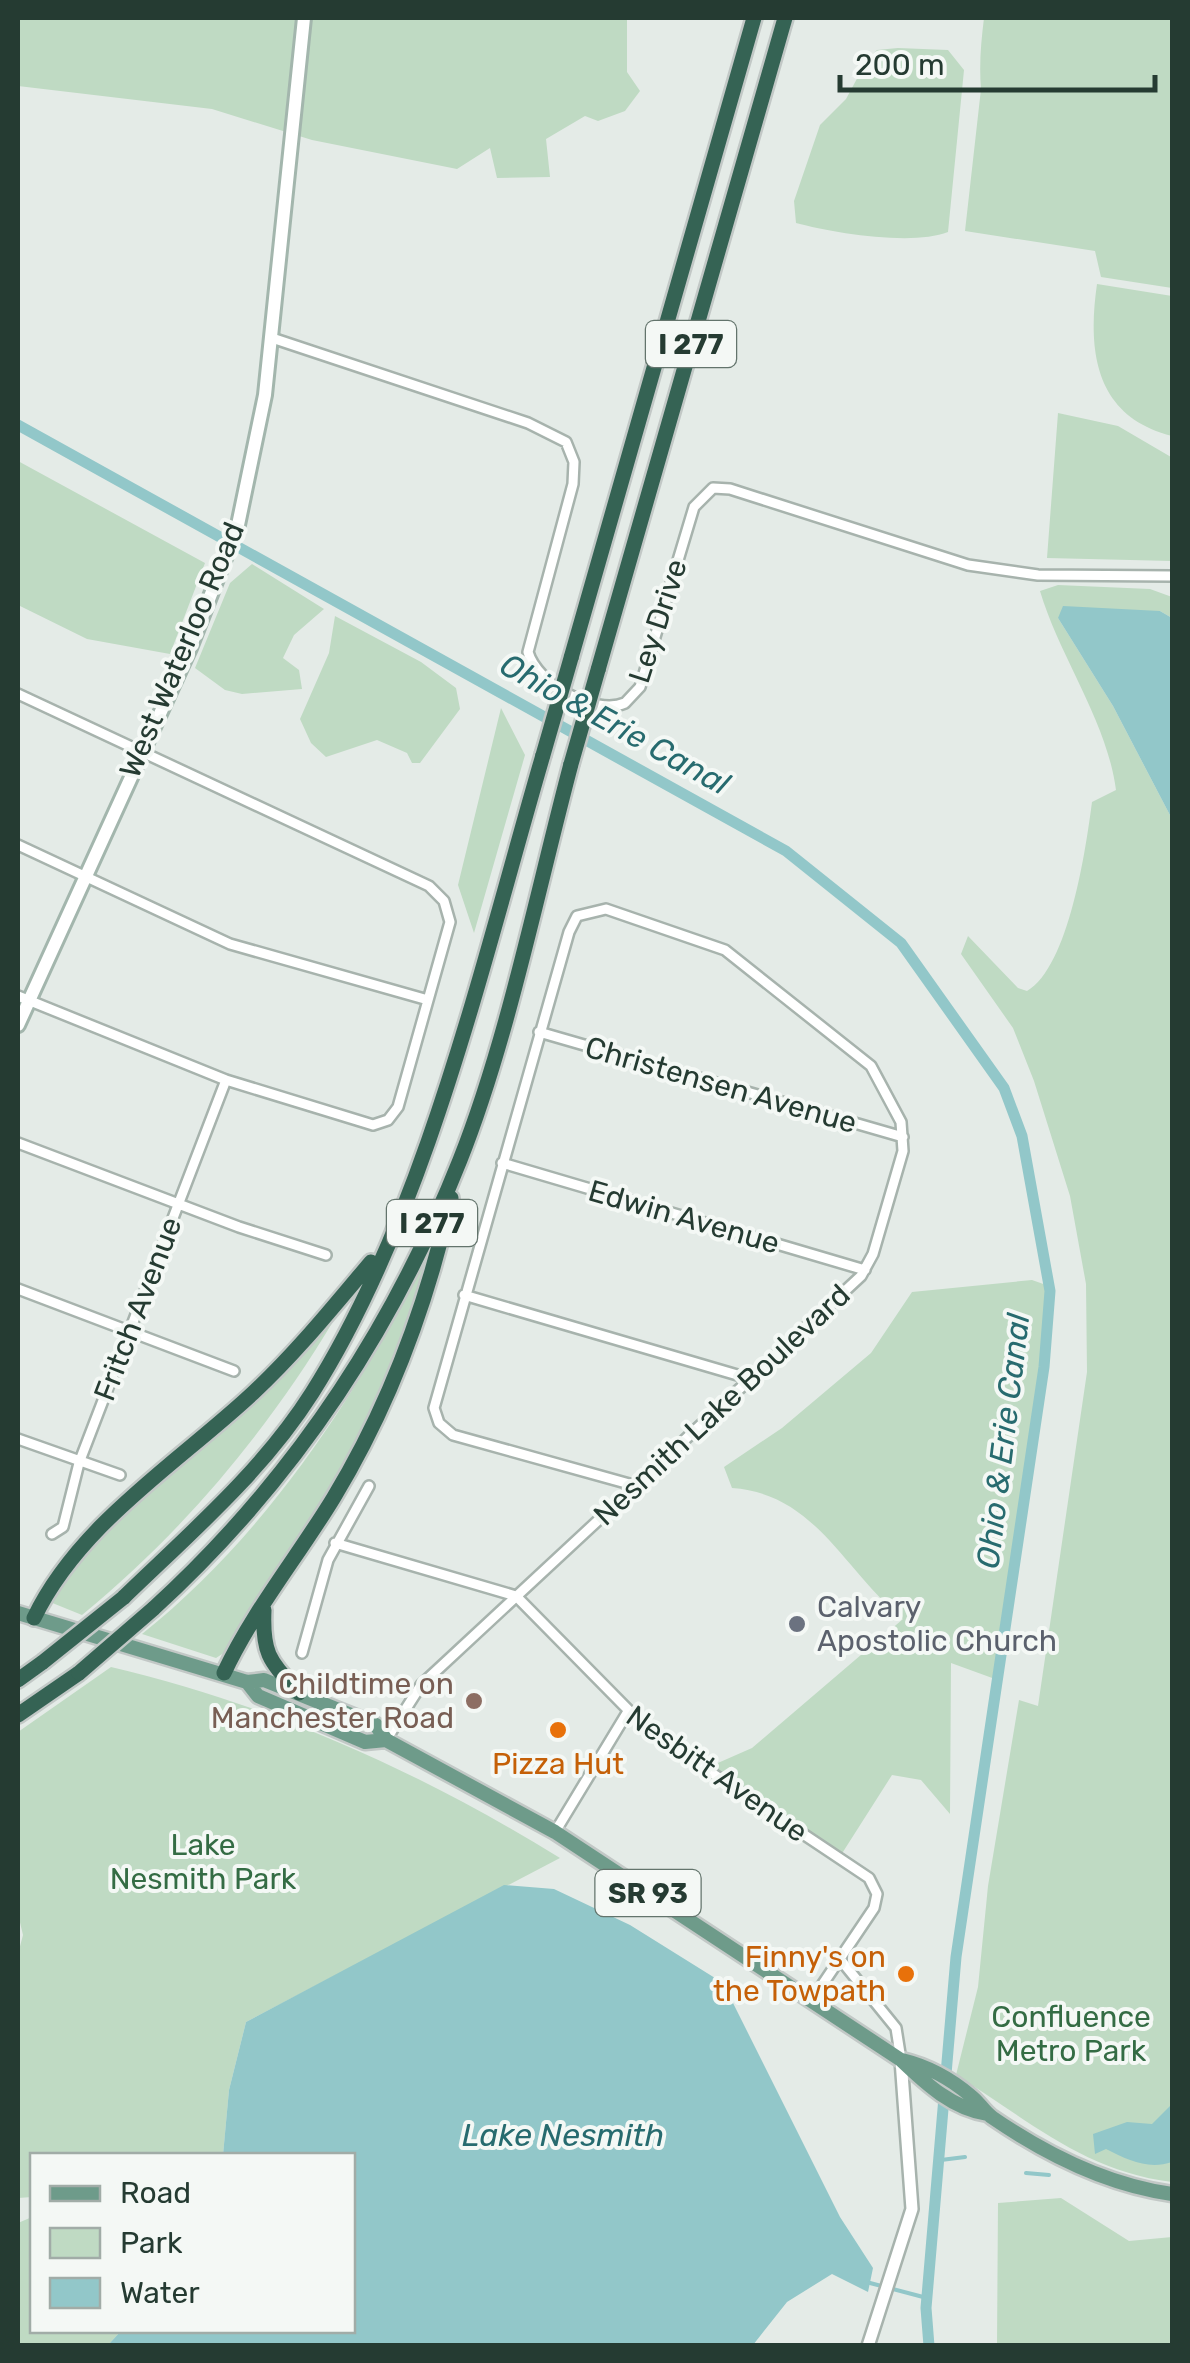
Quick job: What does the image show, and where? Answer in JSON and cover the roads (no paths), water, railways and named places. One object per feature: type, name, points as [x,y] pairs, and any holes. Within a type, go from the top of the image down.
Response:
[{"type":"highway","name":"I 277","points":[[18,1680],[123,1598],[244,1481],[312,1394],[387,1244],[429,1137],[543,756],[754,18]]},
{"type":"highway","name":"I 277","points":[[18,1715],[79,1672],[154,1608],[234,1530],[334,1401],[394,1302],[460,1160],[784,18]]},
{"type":"highway","points":[[224,1673],[366,1442],[400,1368],[436,1266],[460,1160]]},
{"type":"highway","points":[[34,1618],[55,1576],[82,1546],[265,1382],[387,1244]]},
{"type":"highway","points":[[264,1607],[263,1638],[268,1658],[300,1692]]},
{"type":"main road","name":"West Waterloo Road","points":[[18,1024],[23,998],[142,752],[226,563],[238,525],[259,440],[304,18]]},
{"type":"main road","name":"SR 93","points":[[18,1613],[247,1682],[264,1680],[376,1725],[386,1740],[555,1832],[902,2060],[924,2082],[971,2104],[1078,2167],[1125,2184],[1172,2194]]},
{"type":"main road","name":"SR 93","points":[[247,1682],[258,1696],[365,1742],[386,1740]]},
{"type":"main road","name":"SR 93","points":[[902,2060],[926,2066],[971,2104]]},
{"type":"street","name":"Ley Drive","points":[[272,338],[528,423],[566,442],[574,462],[573,484],[528,652],[548,680],[598,705],[626,703],[640,687],[694,507],[702,494],[718,487],[968,565],[1038,576],[1172,576]]},
{"type":"street","points":[[18,694],[423,884],[444,901],[450,922],[398,1107],[382,1123],[357,1122],[226,1080],[23,998]]},
{"type":"street","points":[[18,845],[230,944],[428,1000]]},
{"type":"street","points":[[633,1486],[453,1434],[436,1417],[435,1402],[539,1032],[569,932],[582,912],[606,910],[717,946],[744,961],[871,1066],[900,1122],[903,1137]]},
{"type":"street","name":"Christensen Avenue","points":[[539,1032],[903,1137]]},
{"type":"street","name":"Fritch Avenue","points":[[52,1534],[63,1527],[79,1463],[226,1080]]},
{"type":"street","name":"Nesmith Lake Boulevard","points":[[386,1740],[421,1685],[865,1270],[898,1170],[903,1137]]},
{"type":"street","points":[[18,1143],[178,1205],[326,1255]]},
{"type":"street","name":"Edwin Avenue","points":[[502,1163],[865,1270]]},
{"type":"street","points":[[18,1289],[234,1372]]},
{"type":"street","points":[[464,1295],[751,1379]]},
{"type":"street","points":[[18,1439],[120,1476]]},
{"type":"street","points":[[302,1653],[335,1543],[370,1486]]},
{"type":"street","points":[[335,1543],[516,1596]]},
{"type":"street","name":"Nesbitt Avenue","points":[[516,1596],[627,1714],[710,1776],[869,1878],[877,1902],[812,2000]]},
{"type":"street","points":[[555,1832],[627,1714]]},
{"type":"street","points":[[840,1959],[896,2028],[902,2060],[912,2209],[868,2346]]},
{"type":"water","points":[[1063,606],[1160,611],[1172,618],[1172,819],[1113,706],[1058,618]]},
{"type":"water","name":"Lake Nesmith","points":[[504,1885],[554,1889],[630,1925],[723,1983],[840,2217],[873,2268],[868,2292],[832,2274],[787,2302],[753,2345],[108,2345],[119,2333],[355,2333],[355,2153],[223,2153],[229,2090],[246,2022]]},
{"type":"water","points":[[1172,2104],[1172,2162],[1146,2164],[1106,2149],[1095,2154],[1093,2134],[1127,2122],[1152,2124]]},
{"type":"waterway","name":"Ohio & Erie Canal","points":[[18,425],[786,851],[901,943],[1004,1088],[1022,1136],[1050,1291],[1044,1367],[956,1957],[926,2308],[929,2346]]},
{"type":"waterway","points":[[941,2160],[965,2157]]},
{"type":"waterway","points":[[1026,2173],[1049,2175]]},
{"type":"waterway","points":[[870,2283],[927,2298]]},
{"type":"place","name":"Calvary Apostolic Church","points":[[797,1624]]},
{"type":"place","name":"Childtime on Manchester Road","points":[[474,1701]]},
{"type":"place","name":"Pizza Hut","points":[[558,1730]]},
{"type":"place","name":"Finny's on the Towpath","points":[[906,1974]]},
{"type":"park label","name":"Lake Nesmith Park","points":[[203,1862]]},
{"type":"park label","name":"Confluence Metro Park","points":[[1071,2034]]}]
